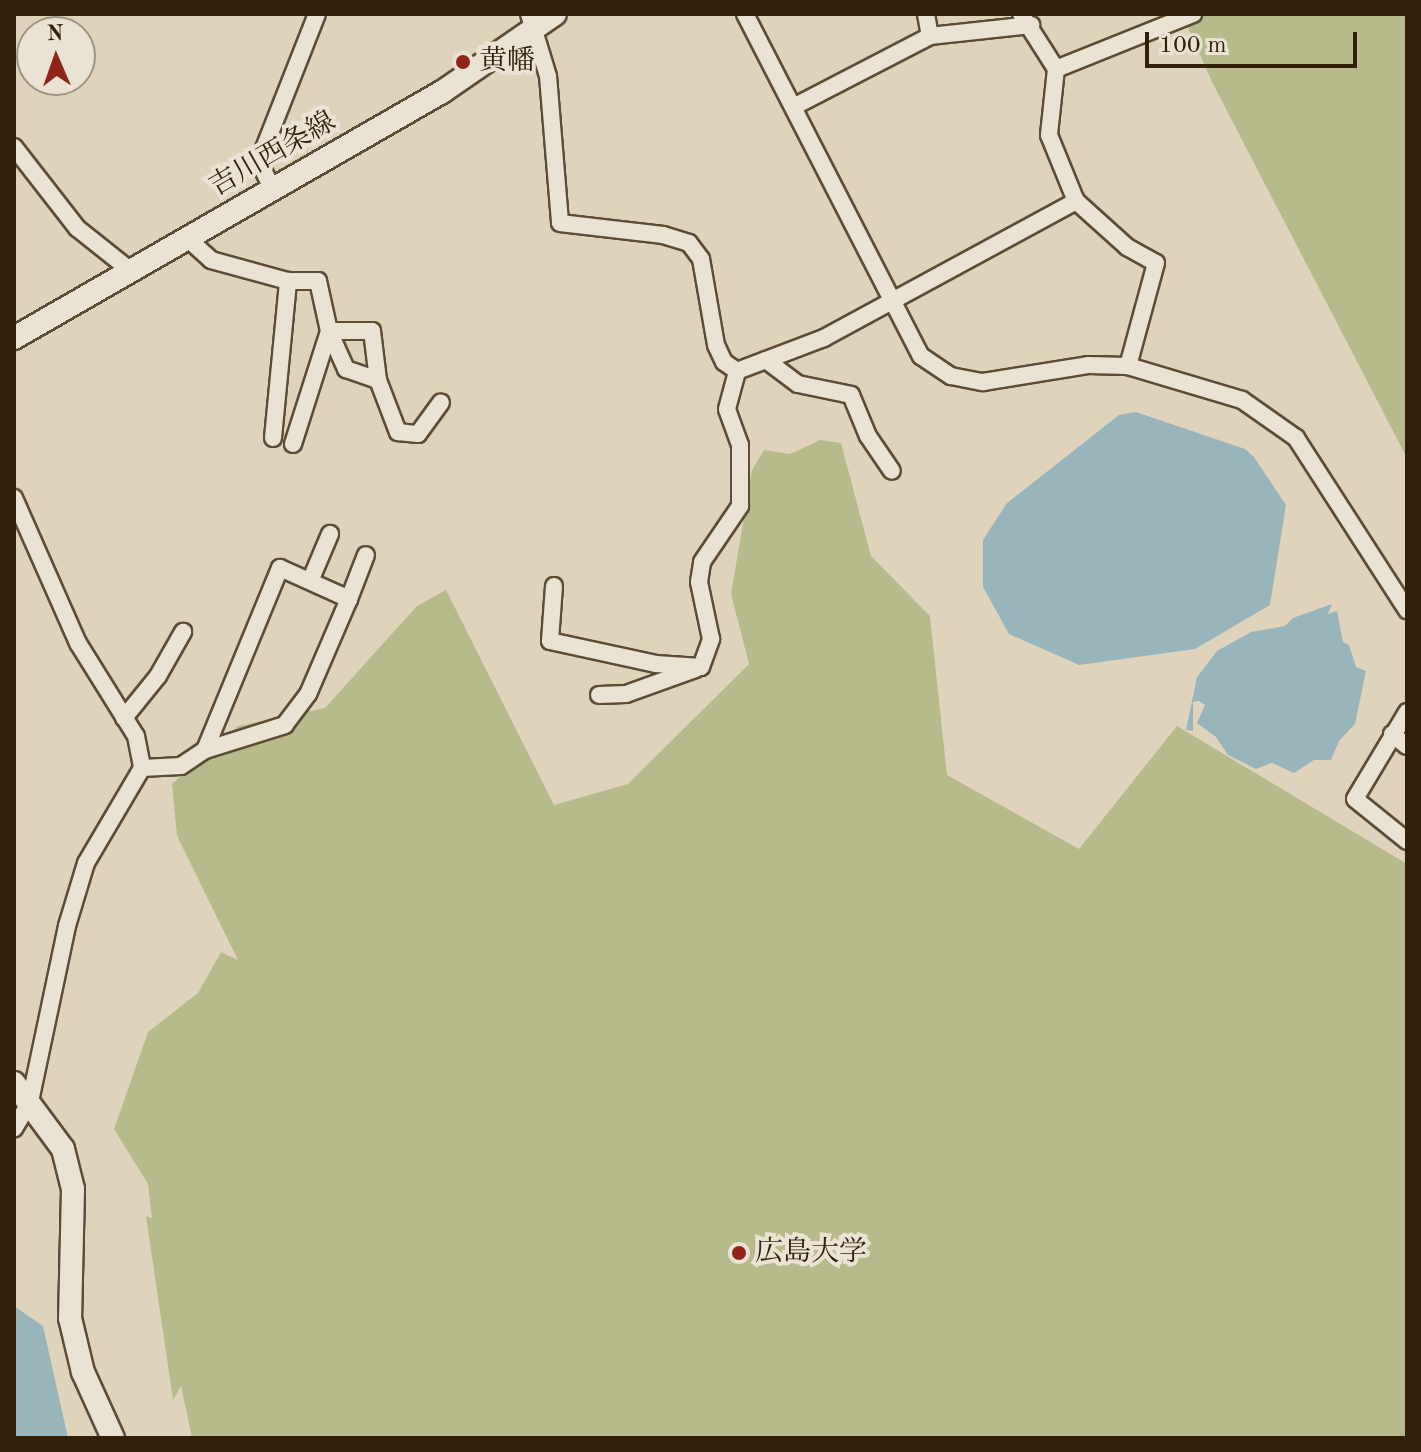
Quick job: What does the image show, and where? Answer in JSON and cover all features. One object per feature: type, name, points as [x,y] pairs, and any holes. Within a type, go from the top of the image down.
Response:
[{"type":"main road","name":"吉川西条線","points":[[14,338],[273,191],[530,23],[555,14]]},
{"type":"main road","points":[[20,1094],[63,1149],[73,1189],[70,1318],[83,1372],[113,1438]]},
{"type":"street","points":[[273,191],[263,170],[263,151],[317,14]]},
{"type":"street","points":[[745,14],[795,106],[890,302],[921,356],[935,368],[967,381],[1128,366],[1242,400],[1284,425],[1335,491],[1407,610]]},
{"type":"street","points":[[926,14],[930,36]]},
{"type":"street","points":[[1056,69],[1193,14]]},
{"type":"street","points":[[795,106],[930,36],[1026,20],[1056,69],[1049,135],[1076,201],[1127,247],[1156,263],[1128,366]]},
{"type":"street","points":[[530,23],[548,76],[560,223],[663,235],[689,243],[701,259],[716,345],[724,362],[737,371]]},
{"type":"street","points":[[14,147],[77,228],[131,271]]},
{"type":"street","points":[[737,371],[824,338],[1076,201]]},
{"type":"street","points":[[188,239],[211,260],[288,281],[318,281],[329,331],[346,369],[378,380]]},
{"type":"street","points":[[273,438],[288,281]]},
{"type":"street","points":[[329,331],[372,331],[378,380],[398,432],[418,434],[441,402]]},
{"type":"street","points":[[293,444],[329,331]]},
{"type":"street","points":[[766,360],[798,384],[851,395],[868,436],[892,471]]},
{"type":"street","points":[[701,667],[711,639],[699,582],[702,562],[740,506],[740,445],[727,409],[737,371]]},
{"type":"street","points":[[14,498],[78,643],[136,736],[142,768],[86,863],[20,1094],[14,1129]]},
{"type":"street","points":[[311,579],[330,534]]},
{"type":"street","points":[[142,768],[181,766],[205,750],[285,725],[308,694],[366,555]]},
{"type":"street","points":[[205,750],[280,568],[311,579],[349,599]]},
{"type":"street","points":[[554,586],[550,641],[656,664],[701,667]]},
{"type":"street","points":[[124,718],[158,676],[183,632]]},
{"type":"street","points":[[599,695],[626,694],[701,667]]},
{"type":"street","points":[[1407,712],[1355,799],[1407,841]]},
{"type":"street","points":[[1392,734],[1407,746]]},
{"type":"green space","points":[[1182,14],[1407,14],[1407,458],[1212,82]]},
{"type":"green space","points":[[820,440],[841,443],[871,556],[930,616],[947,775],[1079,849],[1177,726],[1407,864],[1407,1438],[192,1438],[181,1386],[173,1400],[146,1216],[152,1218],[148,1184],[114,1129],[148,1032],[198,993],[221,952],[238,960],[177,836],[172,784],[238,726],[325,708],[417,606],[446,590],[554,805],[628,784],[749,664],[731,594],[752,470],[764,450],[790,454]]},
{"type":"water","points":[[1136,412],[1245,449],[1254,457],[1286,505],[1270,605],[1195,649],[1079,665],[1009,634],[983,587],[983,540],[1007,503],[1119,415]]},
{"type":"water","points":[[1332,604],[1328,614],[1337,611],[1343,642],[1349,645],[1356,667],[1366,671],[1355,724],[1339,741],[1331,760],[1314,760],[1294,773],[1272,763],[1256,769],[1228,755],[1216,737],[1197,723],[1205,705],[1199,701],[1193,702],[1193,731],[1186,730],[1197,677],[1217,651],[1251,632],[1285,626],[1293,618]]},
{"type":"water","points":[[14,1306],[43,1326],[68,1438],[14,1438]]},
{"type":"place","name":"黄幡","points":[[463,62]]},
{"type":"place","name":"広島大学","points":[[739,1253]]}]
